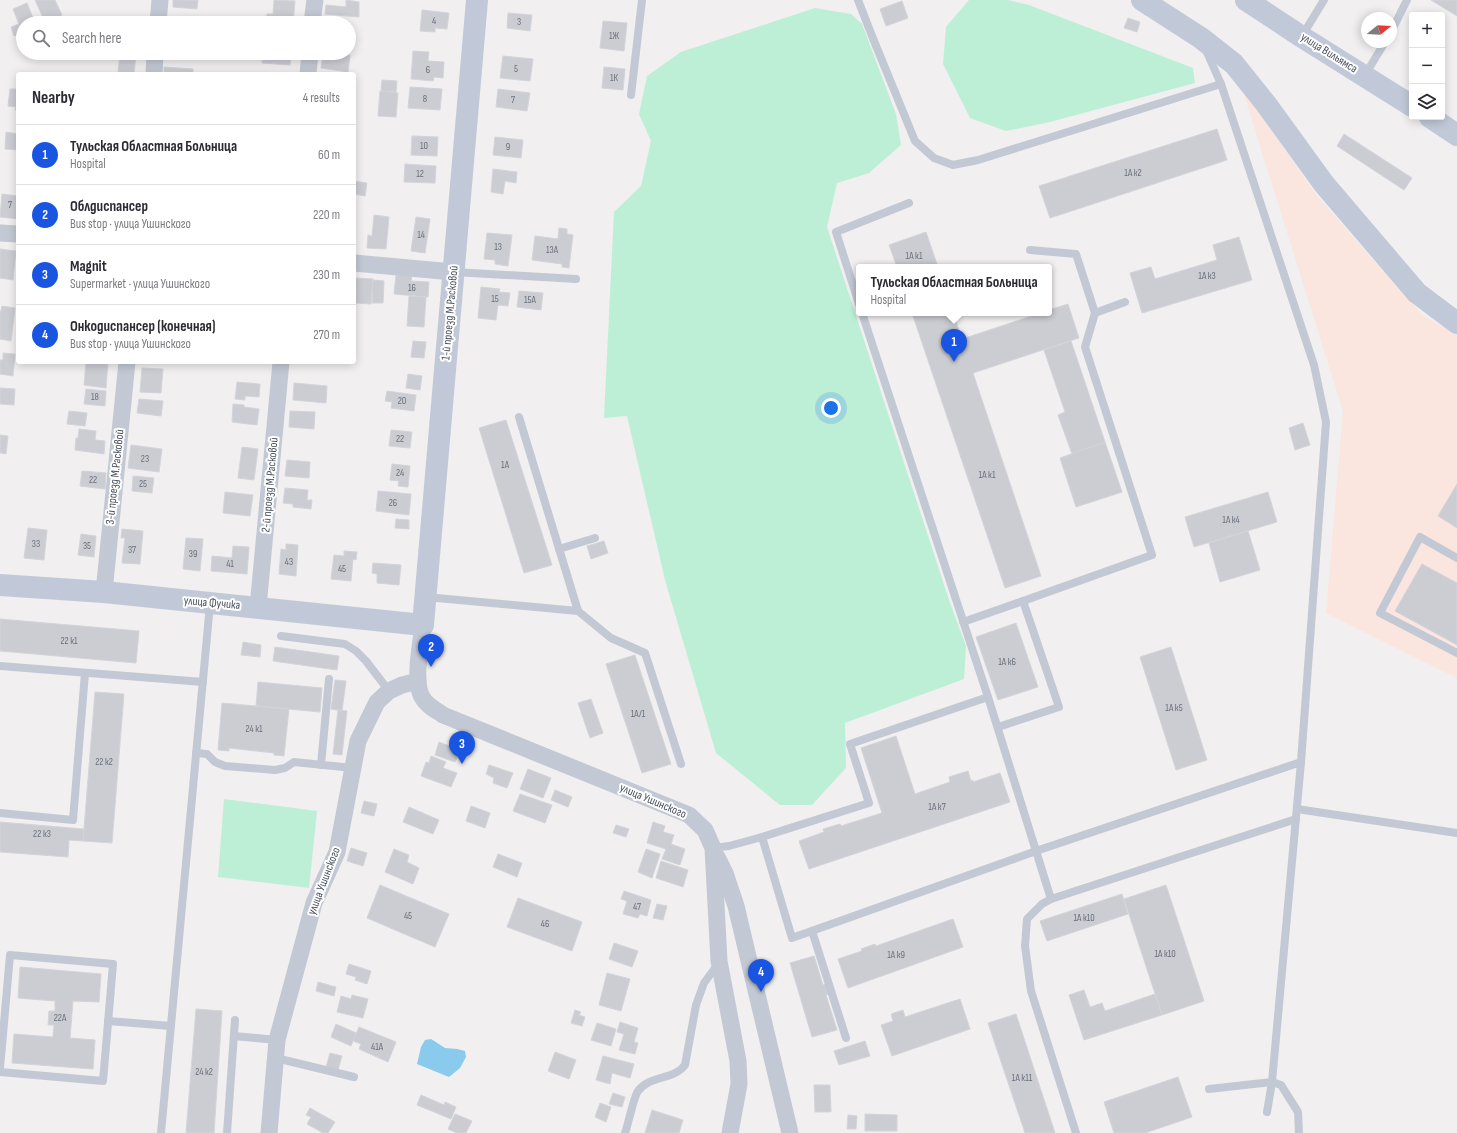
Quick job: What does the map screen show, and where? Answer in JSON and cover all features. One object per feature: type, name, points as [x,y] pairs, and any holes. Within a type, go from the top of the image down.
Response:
[{"type":"street","points":[[159,16],[160,0]]},
{"type":"street","points":[[313,16],[315,0]]},
{"type":"street","name":"1-й проезд М.Расковой","points":[[423,625],[477,0]]},
{"type":"street","points":[[1142,0],[1201,38],[1234,64],[1266,104],[1324,184],[1417,293],[1457,323]]},
{"type":"street","name":"улица Вильямса","points":[[1246,0],[1409,104]]},
{"type":"street","points":[[154,72],[155,60]]},
{"type":"street","points":[[308,72],[309,60]]},
{"type":"street","points":[[1434,120],[1457,135]]},
{"type":"street","points":[[0,233],[16,234]]},
{"type":"street","points":[[356,263],[454,272]]},
{"type":"street","name":"3-й проезд М.Расковой","points":[[104,592],[127,364]]},
{"type":"street","name":"2-й проезд М.Расковой","points":[[258,607],[281,364]]},
{"type":"street","name":"улица Фучика","points":[[0,585],[104,592],[423,625]]},
{"type":"street","name":"улица Ушинского","points":[[423,625],[418,681],[421,696],[426,703],[443,715],[689,815],[705,830],[713,848],[719,961],[738,1061],[739,1084],[730,1133]]},
{"type":"street","name":"улица Ушинского","points":[[269,1133],[277,1040],[314,903],[337,852],[358,741],[377,702],[389,691],[402,685],[418,681]]},
{"type":"street","points":[[713,848],[725,872],[736,906],[790,1133]]},
{"type":"lane","points":[[631,95],[642,0]]},
{"type":"lane","points":[[858,0],[915,141],[934,158],[953,164],[978,160],[1221,84]]},
{"type":"lane","points":[[1302,37],[1324,0]]},
{"type":"lane","points":[[1397,20],[1407,0]]},
{"type":"lane","points":[[1201,38],[1221,84],[1314,365],[1326,422],[1301,762],[1272,1082],[1267,1112]]},
{"type":"lane","points":[[1365,75],[1381,48]]},
{"type":"lane","points":[[856,295],[836,232],[909,204]]},
{"type":"lane","points":[[963,622],[1152,555],[1084,347],[1095,313],[1076,254],[1030,250]]},
{"type":"lane","points":[[454,272],[576,279]]},
{"type":"lane","points":[[1095,313],[1125,302]]},
{"type":"lane","points":[[863,316],[988,697],[1051,898]]},
{"type":"lane","points":[[519,417],[578,611],[611,638],[644,653],[681,764]]},
{"type":"lane","points":[[1457,558],[1420,537],[1380,613],[1457,653]]},
{"type":"lane","points":[[559,550],[595,538]]},
{"type":"lane","points":[[425,597],[578,611]]},
{"type":"lane","points":[[998,728],[1059,707],[1023,601]]},
{"type":"lane","points":[[161,1133],[210,603]]},
{"type":"lane","points":[[281,636],[345,644],[356,650],[389,691]]},
{"type":"lane","points":[[0,666],[203,682]]},
{"type":"lane","points":[[0,813],[73,820],[85,673]]},
{"type":"lane","points":[[321,765],[329,679]]},
{"type":"lane","points":[[713,848],[729,846],[762,837],[869,803],[850,744],[988,697]]},
{"type":"lane","points":[[196,753],[207,754],[215,762],[225,766],[275,770],[285,768],[294,762],[353,768]]},
{"type":"lane","points":[[762,837],[792,938],[1036,851],[1301,762]]},
{"type":"lane","points":[[1297,808],[1457,833]]},
{"type":"lane","points":[[1076,1133],[1031,991],[1025,946],[1027,919],[1042,904],[1051,898],[1296,819]]},
{"type":"lane","points":[[812,930],[846,1038]]},
{"type":"lane","points":[[0,1068],[10,955],[113,964],[103,1081],[0,1072]]},
{"type":"lane","points":[[625,1133],[637,1092],[650,1081],[681,1071],[685,1065],[696,1005],[704,983],[719,961]]},
{"type":"lane","points":[[227,1133],[236,1020]]},
{"type":"lane","points":[[108,1021],[171,1026]]},
{"type":"lane","points":[[234,1036],[277,1040]]},
{"type":"lane","points":[[276,1058],[354,1077]]},
{"type":"lane","points":[[1209,1089],[1272,1082],[1281,1085],[1298,1112],[1299,1133]]},
{"type":"shaded area","points":[[1242,88],[1317,196],[1423,316],[1457,334],[1457,678],[1326,613],[1343,411]]},
{"type":"green space","points":[[969,0],[1008,0],[1029,5],[1193,68],[1195,83],[1050,122],[1006,131],[970,118],[943,64],[946,27]]},
{"type":"green space","points":[[815,8],[851,14],[862,24],[896,114],[901,145],[869,173],[837,183],[827,227],[949,600],[966,646],[964,679],[845,723],[846,768],[812,805],[780,805],[716,753],[665,580],[627,416],[604,418],[614,212],[641,186],[651,141],[639,114],[647,76],[681,52]]},
{"type":"green space","points":[[224,799],[317,811],[309,888],[218,877]]},
{"type":"water","points":[[431,1039],[445,1048],[465,1051],[466,1057],[460,1068],[449,1077],[417,1064],[421,1047],[425,1040]]},
{"type":"building","points":[[35,0],[55,0],[62,15],[42,16]]},
{"type":"building","points":[[173,0],[198,0],[197,9],[173,7]]},
{"type":"building","points":[[274,0],[295,1],[294,16],[267,16],[267,14],[273,14]]},
{"type":"building","points":[[346,0],[359,2],[359,17],[325,14],[326,5],[346,7]]},
{"type":"building","points":[[1431,0],[1457,0],[1457,16]]},
{"type":"building","points":[[902,1],[908,18],[886,26],[880,9]]},
{"type":"building","points":[[27,3],[32,16],[16,16],[13,9]]},
{"type":"building","points":[[422,10],[449,13],[447,29],[435,28],[435,32],[420,31]]},
{"type":"building","points":[[508,13],[532,15],[530,31],[507,28]]},
{"type":"building","points":[[1128,18],[1140,22],[1137,32],[1124,28]]},
{"type":"building","points":[[603,21],[627,23],[624,51],[600,48]]},
{"type":"building","points":[[16,25],[16,35],[14,36],[11,27]]},
{"type":"building","points":[[413,51],[429,52],[428,61],[444,62],[443,78],[434,77],[433,81],[411,79]]},
{"type":"building","points":[[503,56],[533,59],[530,81],[500,78]]},
{"type":"building","points":[[119,60],[135,60],[134,72],[118,72]]},
{"type":"building","points":[[262,60],[290,60],[290,65],[262,63]]},
{"type":"building","points":[[322,60],[349,60],[348,72],[321,68]]},
{"type":"building","points":[[164,67],[193,69],[193,72],[164,72]]},
{"type":"building","points":[[604,67],[625,69],[623,90],[602,88]]},
{"type":"building","points":[[382,80],[397,81],[396,92],[381,91]]},
{"type":"building","points":[[410,87],[442,89],[440,110],[408,108]]},
{"type":"building","points":[[10,89],[16,89],[16,107],[8,106]]},
{"type":"building","points":[[498,89],[530,93],[527,111],[496,107]]},
{"type":"building","points":[[380,91],[398,93],[396,117],[378,116]]},
{"type":"building","points":[[1217,129],[1227,160],[1050,218],[1039,186]]},
{"type":"building","points":[[6,132],[16,134],[16,150],[5,149]]},
{"type":"building","points":[[1344,134],[1412,178],[1404,190],[1337,146]]},
{"type":"building","points":[[412,136],[438,137],[437,156],[411,155]]},
{"type":"building","points":[[495,137],[523,140],[521,158],[493,155]]},
{"type":"building","points":[[405,164],[436,166],[435,183],[404,182]]},
{"type":"building","points":[[493,169],[517,172],[516,183],[505,181],[503,194],[491,192]]},
{"type":"building","points":[[356,181],[367,183],[365,196],[356,194]]},
{"type":"building","points":[[2,194],[16,196],[16,219],[0,217]]},
{"type":"building","points":[[374,215],[389,217],[386,249],[367,248],[368,235],[372,236]]},
{"type":"building","points":[[416,217],[430,219],[425,253],[411,251]]},
{"type":"building","points":[[559,228],[567,229],[567,234],[573,235],[569,268],[562,267],[562,264],[532,260],[535,236],[558,239]]},
{"type":"building","points":[[926,232],[937,264],[896,264],[889,245]]},
{"type":"building","points":[[487,233],[512,235],[508,266],[495,264],[495,260],[484,259]]},
{"type":"building","points":[[1239,237],[1252,280],[1142,313],[1130,273],[1151,267],[1155,279],[1217,260],[1213,245]]},
{"type":"building","points":[[0,249],[16,251],[13,280],[0,278]]},
{"type":"building","points":[[396,275],[412,276],[411,281],[429,282],[428,297],[394,294]]},
{"type":"building","points":[[356,278],[373,279],[371,304],[356,303]]},
{"type":"building","points":[[373,280],[384,281],[383,303],[372,303]]},
{"type":"building","points":[[481,287],[500,289],[499,292],[510,293],[508,306],[498,305],[496,320],[478,318]]},
{"type":"building","points":[[519,291],[543,293],[541,310],[517,307]]},
{"type":"building","points":[[409,296],[426,297],[424,327],[407,326]]},
{"type":"building","points":[[1068,304],[1079,338],[973,373],[1041,576],[1005,588],[913,316],[954,316],[962,339],[1032,316],[1052,316],[1052,309]]},
{"type":"building","points":[[2,306],[15,308],[11,341],[0,339],[0,311]]},
{"type":"building","points":[[413,341],[426,342],[424,358],[411,357]]},
{"type":"building","points":[[1071,341],[1105,442],[1072,454],[1058,415],[1065,412],[1044,350]]},
{"type":"building","points":[[3,353],[15,354],[13,376],[0,374],[0,360],[3,360]]},
{"type":"building","points":[[86,364],[108,364],[106,388],[84,385]]},
{"type":"building","points":[[142,368],[163,369],[161,393],[140,392]]},
{"type":"building","points":[[408,374],[422,376],[420,390],[406,388]]},
{"type":"building","points":[[237,382],[260,384],[259,397],[245,396],[245,400],[235,399]]},
{"type":"building","points":[[294,383],[327,386],[326,403],[293,400]]},
{"type":"building","points":[[0,388],[15,389],[14,405],[0,404]]},
{"type":"building","points":[[86,389],[106,391],[105,406],[84,404]]},
{"type":"building","points":[[387,391],[416,395],[414,411],[391,408],[392,402],[385,401]]},
{"type":"building","points":[[139,399],[163,401],[161,416],[137,413]]},
{"type":"building","points":[[233,404],[259,409],[257,425],[232,422]]},
{"type":"building","points":[[69,411],[87,413],[85,426],[67,424]]},
{"type":"building","points":[[290,411],[315,412],[314,429],[289,427]]},
{"type":"building","points":[[506,420],[552,565],[524,573],[479,428]]},
{"type":"building","points":[[1303,423],[1310,445],[1295,450],[1289,428]]},
{"type":"building","points":[[79,429],[96,431],[95,440],[105,441],[104,454],[75,450],[76,438],[78,438]]},
{"type":"building","points":[[391,430],[412,432],[410,448],[389,446]]},
{"type":"building","points":[[0,435],[8,436],[6,454],[0,453]]},
{"type":"building","points":[[1105,442],[1122,492],[1076,507],[1060,458]]},
{"type":"building","points":[[131,445],[162,449],[159,472],[128,468]]},
{"type":"building","points":[[242,447],[258,449],[254,480],[238,478]]},
{"type":"building","points":[[287,460],[310,462],[309,478],[285,476]]},
{"type":"building","points":[[392,464],[410,466],[408,487],[398,486],[399,481],[390,480]]},
{"type":"building","points":[[82,471],[106,473],[105,489],[80,486]]},
{"type":"building","points":[[133,476],[154,478],[152,493],[132,491]]},
{"type":"building","points":[[1457,484],[1457,528],[1438,516]]},
{"type":"building","points":[[285,488],[308,490],[307,500],[312,500],[311,509],[293,507],[293,504],[283,503]]},
{"type":"building","points":[[378,491],[411,494],[409,515],[376,511]]},
{"type":"building","points":[[225,492],[253,495],[250,516],[223,513]]},
{"type":"building","points":[[1268,492],[1277,522],[1194,547],[1185,517]]},
{"type":"building","points":[[396,519],[409,520],[409,529],[395,528]]},
{"type":"building","points":[[28,528],[47,530],[44,560],[24,558]]},
{"type":"building","points":[[122,529],[143,531],[140,564],[122,563],[125,538],[121,538]]},
{"type":"building","points":[[1248,531],[1260,570],[1220,582],[1209,543]]},
{"type":"building","points":[[81,534],[96,536],[94,557],[78,555]]},
{"type":"building","points":[[186,538],[203,539],[200,571],[183,569]]},
{"type":"building","points":[[604,541],[608,553],[591,559],[587,546]]},
{"type":"building","points":[[286,544],[298,545],[296,576],[279,574],[281,549],[286,550]]},
{"type":"building","points":[[233,546],[249,547],[247,574],[211,571],[212,556],[232,558]]},
{"type":"building","points":[[344,551],[357,552],[356,560],[353,559],[351,581],[331,579],[334,555],[344,556]]},
{"type":"building","points":[[373,563],[401,565],[399,585],[377,583],[377,574],[372,573]]},
{"type":"building","points":[[1422,564],[1457,583],[1457,645],[1395,611]]},
{"type":"building","points":[[0,619],[139,631],[136,663],[0,651]]},
{"type":"building","points":[[1016,623],[1038,687],[998,700],[976,637]]},
{"type":"building","points":[[243,642],[261,645],[260,657],[241,655]]},
{"type":"building","points":[[275,647],[339,656],[337,670],[273,661]]},
{"type":"building","points":[[1171,647],[1207,760],[1176,770],[1140,657]]},
{"type":"building","points":[[635,655],[671,764],[642,773],[606,664]]},
{"type":"building","points":[[335,680],[346,681],[342,711],[331,709]]},
{"type":"building","points":[[258,682],[322,688],[320,712],[256,706]]},
{"type":"building","points":[[95,692],[124,694],[112,843],[83,841]]},
{"type":"building","points":[[591,699],[603,733],[590,738],[578,703]]},
{"type":"building","points":[[222,703],[289,709],[284,756],[274,755],[274,753],[229,748],[229,751],[218,750]]},
{"type":"building","points":[[338,710],[347,711],[342,755],[333,754]]},
{"type":"building","points":[[896,736],[915,794],[950,782],[949,777],[968,771],[971,781],[973,780],[973,782],[1000,773],[1010,802],[809,869],[799,841],[824,832],[823,829],[840,824],[841,826],[882,813],[861,748]]},
{"type":"building","points":[[439,742],[460,750],[455,762],[435,755]]},
{"type":"building","points":[[431,756],[446,762],[443,768],[457,773],[451,787],[421,776],[426,762],[429,763]]},
{"type":"building","points":[[489,765],[513,773],[507,788],[493,783],[494,778],[486,774]]},
{"type":"building","points":[[528,769],[551,778],[543,798],[520,789]]},
{"type":"building","points":[[555,790],[572,797],[568,807],[551,800]]},
{"type":"building","points":[[520,794],[552,805],[545,823],[513,811]]},
{"type":"building","points":[[364,801],[377,804],[374,816],[361,813]]},
{"type":"building","points":[[471,806],[490,813],[485,828],[466,821]]},
{"type":"building","points":[[409,807],[439,820],[433,834],[403,822]]},
{"type":"building","points":[[0,822],[84,829],[83,841],[69,840],[68,857],[0,852]]},
{"type":"building","points":[[653,822],[665,826],[663,832],[674,835],[671,844],[685,849],[680,865],[662,859],[666,849],[647,843]]},
{"type":"building","points":[[616,825],[629,829],[626,837],[613,833]]},
{"type":"building","points":[[351,848],[367,853],[363,866],[347,861]]},
{"type":"building","points":[[394,849],[409,855],[407,862],[419,868],[413,884],[385,872]]},
{"type":"building","points":[[646,849],[660,854],[652,878],[638,872]]},
{"type":"building","points":[[498,854],[522,863],[517,877],[493,867]]},
{"type":"building","points":[[661,861],[688,870],[683,887],[656,878]]},
{"type":"building","points":[[380,885],[449,914],[435,947],[367,918]]},
{"type":"building","points":[[1166,885],[1204,1001],[1162,1015],[1124,899]]},
{"type":"building","points":[[624,891],[651,900],[647,916],[640,914],[638,918],[623,914],[627,901],[621,899]]},
{"type":"building","points":[[1122,894],[1128,914],[1047,941],[1040,921]]},
{"type":"building","points":[[518,898],[582,922],[572,951],[507,927]]},
{"type":"building","points":[[657,904],[667,906],[663,920],[653,918]]},
{"type":"building","points":[[953,919],[963,947],[848,988],[838,959],[862,951],[861,949],[875,944],[876,946]]},
{"type":"building","points":[[614,943],[638,951],[632,967],[609,959]]},
{"type":"building","points":[[814,956],[823,985],[827,984],[829,994],[826,995],[837,1030],[812,1037],[790,963]]},
{"type":"building","points":[[349,964],[371,971],[367,984],[355,980],[356,977],[346,974]]},
{"type":"building","points":[[20,967],[101,974],[99,1002],[73,1001],[70,1038],[95,1040],[93,1069],[12,1063],[14,1034],[53,1037],[54,1025],[48,1025],[49,1011],[55,1011],[55,1001],[18,998]]},
{"type":"building","points":[[607,973],[630,979],[621,1011],[599,1005]]},
{"type":"building","points":[[318,982],[336,987],[334,996],[316,991]]},
{"type":"building","points":[[1084,990],[1090,1007],[1102,1003],[1105,1011],[1155,994],[1162,1015],[1084,1040],[1069,995]]},
{"type":"building","points":[[352,995],[368,999],[363,1018],[337,1012],[341,996],[351,999]]},
{"type":"building","points":[[960,999],[970,1029],[892,1056],[881,1025],[893,1021],[891,1014],[903,1010],[905,1017]]},
{"type":"building","points":[[196,1009],[222,1011],[214,1133],[186,1133]]},
{"type":"building","points":[[575,1010],[581,1012],[579,1015],[585,1017],[582,1026],[571,1023]]},
{"type":"building","points":[[1016,1014],[1055,1133],[1025,1133],[988,1023]]},
{"type":"building","points":[[620,1022],[638,1028],[634,1042],[638,1043],[635,1054],[619,1050],[624,1034],[617,1032]]},
{"type":"building","points":[[597,1023],[616,1029],[611,1046],[591,1040]]},
{"type":"building","points":[[336,1024],[356,1033],[351,1046],[331,1037]]},
{"type":"building","points":[[359,1027],[396,1042],[388,1062],[359,1049],[361,1044],[353,1041]]},
{"type":"building","points":[[865,1041],[870,1056],[839,1065],[834,1051]]},
{"type":"building","points":[[555,1052],[576,1060],[569,1079],[548,1071]]},
{"type":"building","points":[[330,1053],[342,1056],[338,1070],[326,1067]]},
{"type":"building","points":[[603,1056],[634,1064],[630,1078],[612,1073],[610,1084],[596,1080]]},
{"type":"building","points":[[1178,1077],[1192,1117],[1145,1133],[1114,1133],[1104,1102]]},
{"type":"building","points":[[814,1085],[830,1085],[831,1112],[815,1112]]},
{"type":"building","points":[[613,1093],[625,1097],[622,1107],[609,1104]]},
{"type":"building","points":[[421,1095],[444,1105],[445,1102],[456,1107],[451,1119],[417,1105]]},
{"type":"building","points":[[600,1103],[611,1107],[606,1122],[595,1117]]},
{"type":"building","points":[[310,1108],[335,1122],[328,1133],[323,1133],[307,1124],[311,1117],[306,1115]]},
{"type":"building","points":[[652,1110],[683,1120],[679,1133],[645,1133]]},
{"type":"building","points":[[455,1114],[472,1121],[466,1133],[457,1133],[448,1129]]},
{"type":"building","points":[[865,1114],[897,1115],[897,1131],[865,1131]]},
{"type":"building","points":[[848,1115],[857,1116],[856,1129],[847,1129]]},
{"type":"place","name":"Тульская Областная Больница","points":[[954,362]]},
{"type":"place","name":"Облдиспансер","points":[[431,667]]},
{"type":"place","name":"Magnit","points":[[462,764]]},
{"type":"place","name":"Онкодиспансер (конечная)","points":[[761,992]]}]
